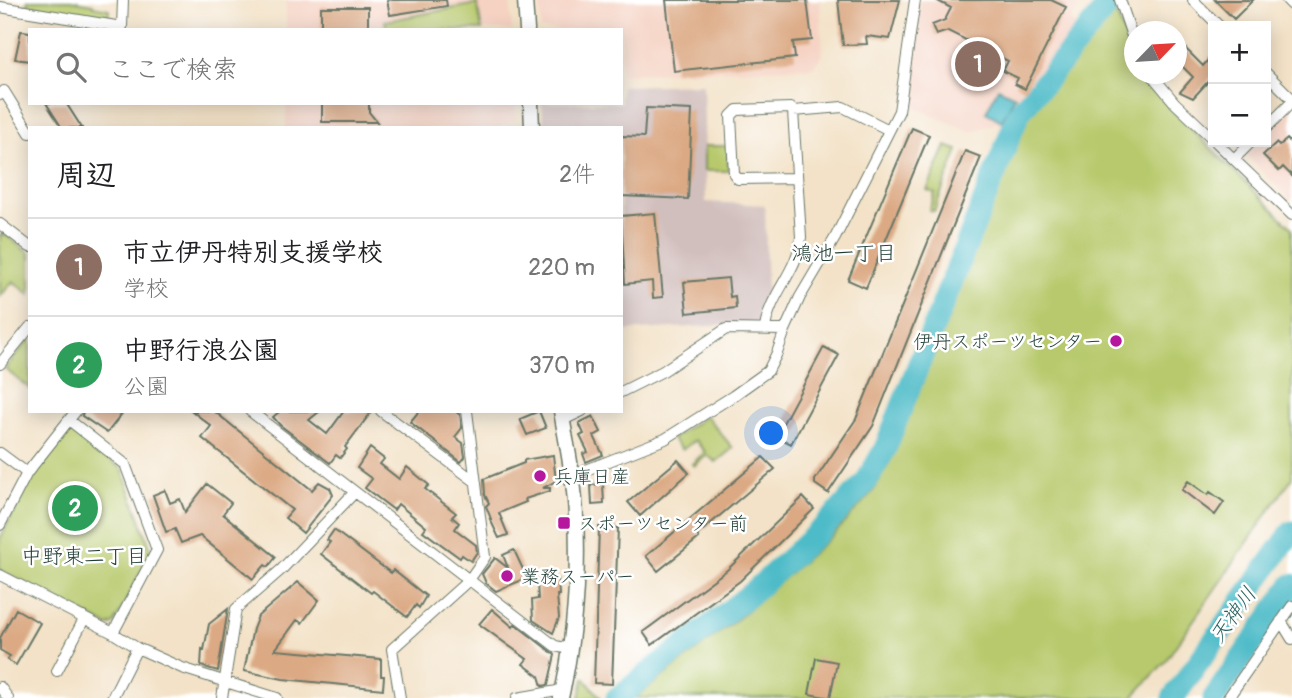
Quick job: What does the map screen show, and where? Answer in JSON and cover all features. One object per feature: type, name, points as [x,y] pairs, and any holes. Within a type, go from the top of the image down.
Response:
[{"type":"main road","points":[[525,0],[527,28]]},
{"type":"main road","points":[[531,105],[532,126]]},
{"type":"main road","points":[[562,416],[576,516],[576,580],[570,649],[562,694]]},
{"type":"street","points":[[0,7],[122,27],[122,0]]},
{"type":"street","points":[[571,477],[665,439],[768,371],[800,297],[835,238],[899,111],[915,0]]},
{"type":"street","points":[[1193,0],[1214,21]]},
{"type":"street","points":[[1287,0],[1292,5]]},
{"type":"street","points":[[1124,2],[1129,21]]},
{"type":"street","points":[[1271,78],[1292,101],[1271,123]]},
{"type":"street","points":[[1158,84],[1174,103],[1208,134]]},
{"type":"street","points":[[0,95],[4,91],[28,130]]},
{"type":"street","points":[[796,178],[738,179],[734,174],[731,116],[737,110],[843,107],[889,130]]},
{"type":"street","points":[[765,329],[777,294],[800,253],[793,110]]},
{"type":"street","points":[[1222,147],[1292,215]]},
{"type":"street","points":[[1234,159],[1246,147]]},
{"type":"street","points":[[0,224],[28,245]]},
{"type":"street","points":[[0,364],[28,329]]},
{"type":"street","points":[[623,391],[663,371],[726,329],[785,330]]},
{"type":"street","points":[[254,413],[555,646],[570,649]]},
{"type":"street","points":[[384,413],[476,482]]},
{"type":"street","points":[[400,698],[392,649],[469,580],[485,557],[467,413]]},
{"type":"street","points":[[0,525],[27,472],[72,416],[125,464],[157,550],[113,632]]},
{"type":"street","points":[[0,453],[27,472]]},
{"type":"street","points":[[222,698],[236,609],[282,569],[354,493]]},
{"type":"street","points":[[0,575],[113,632],[137,648],[181,668],[277,698]]},
{"type":"street","points":[[1228,698],[1292,606]]},
{"type":"street","points":[[57,671],[83,617]]},
{"type":"street","points":[[1281,621],[1292,639]]},
{"type":"street","points":[[111,698],[137,648]]},
{"type":"street","points":[[0,687],[8,698]]},
{"type":"street","points":[[517,698],[562,694]]},
{"type":"shaded area","points":[[286,0],[510,0],[512,28],[286,28]]},
{"type":"shaded area","points":[[540,0],[820,0],[823,56],[812,67],[623,74],[623,28],[541,28]]},
{"type":"shaded area","points":[[921,0],[1070,0],[1079,8],[1070,20],[1077,27],[1014,105],[1002,132],[997,123],[971,132],[906,104],[916,18]]},
{"type":"shaded area","points":[[703,84],[706,202],[765,205],[767,304],[762,323],[623,331],[623,126],[544,126],[542,105],[623,105],[623,86]]},
{"type":"shaded area","points":[[286,105],[515,105],[516,119],[500,126],[286,126]]},
{"type":"shaded area","points":[[1292,109],[1292,202],[1246,155],[1254,147],[1271,147],[1271,130]]},
{"type":"green space","points":[[28,0],[71,0],[93,4],[109,9],[108,19],[27,5]]},
{"type":"green space","points":[[477,4],[482,28],[387,28],[385,21]]},
{"type":"green space","name":"伊丹スポーツセンター","points":[[1115,12],[1124,33],[1124,84],[1150,84],[1208,147],[1292,228],[1292,478],[1164,663],[1132,698],[635,698],[740,617],[834,534],[874,490],[894,454],[1028,118]]},
{"type":"green space","points":[[704,146],[728,146],[728,171],[704,171]]},
{"type":"green space","points":[[946,146],[958,150],[934,211],[929,210],[935,193],[927,190]]},
{"type":"green space","points":[[0,235],[6,235],[28,252],[28,293],[13,281],[0,297]]},
{"type":"green space","points":[[28,340],[28,387],[5,369]]},
{"type":"green space","points":[[706,416],[733,448],[716,462],[707,455],[694,466],[692,464],[705,452],[695,440],[682,450],[672,439]]},
{"type":"green space","points":[[72,431],[122,469],[150,547],[150,554],[114,624],[108,626],[0,570],[0,539],[30,478],[66,433]]},
{"type":"green space","points":[[584,678],[601,698],[580,698]]},
{"type":"water","points":[[998,88],[1015,96],[1002,121],[986,112]]},
{"type":"building","points":[[387,0],[446,0],[447,6],[390,15]]},
{"type":"building","points":[[666,0],[807,0],[812,40],[793,42],[795,58],[674,71]]},
{"type":"building","points":[[838,0],[900,0],[890,39],[866,36],[867,44],[843,45]]},
{"type":"building","points":[[936,0],[1051,0],[1066,7],[1025,89],[1015,84],[1018,78],[1003,71],[1008,61],[948,31],[936,35],[932,25],[945,20],[951,8]]},
{"type":"building","points":[[1215,0],[1253,0],[1234,19]]},
{"type":"building","points":[[321,7],[368,7],[368,28],[321,28]]},
{"type":"building","points":[[21,31],[28,32],[28,61],[15,59]]},
{"type":"building","points":[[1187,50],[1203,66],[1208,60],[1208,82],[1193,98],[1180,92],[1193,77],[1187,71]]},
{"type":"building","points":[[47,105],[67,105],[81,126],[61,126]]},
{"type":"building","points":[[322,105],[369,105],[369,112],[377,122],[322,122]]},
{"type":"building","points":[[646,108],[692,110],[688,199],[623,196],[623,136],[644,137]]},
{"type":"building","points":[[912,128],[929,135],[866,288],[848,280]]},
{"type":"building","points":[[1287,139],[1292,144],[1292,176],[1283,167],[1279,171],[1263,155],[1276,143],[1279,146]]},
{"type":"building","points":[[965,151],[981,157],[873,426],[828,493],[815,484],[815,480],[856,419]]},
{"type":"building","points":[[655,213],[663,297],[653,298],[652,281],[625,284],[623,216]]},
{"type":"building","points":[[728,278],[730,297],[735,296],[736,308],[687,313],[684,282]]},
{"type":"building","points":[[824,347],[839,355],[791,444],[776,436]]},
{"type":"building","points":[[83,413],[122,413],[107,433],[82,416]]},
{"type":"building","points":[[195,413],[216,413],[312,490],[319,482],[330,488],[333,495],[303,533],[285,518],[292,510],[202,438],[211,426]]},
{"type":"building","points":[[278,413],[318,413],[309,420],[327,434],[343,413],[370,413],[340,458],[336,455],[330,463],[273,417]]},
{"type":"building","points":[[417,413],[458,413],[462,428],[455,437],[463,443],[465,457],[461,462],[410,422]]},
{"type":"building","points":[[540,413],[546,428],[527,435],[520,419]]},
{"type":"building","points":[[593,416],[601,432],[594,436],[603,455],[586,462],[583,454],[588,452],[580,436],[584,434],[579,423]]},
{"type":"building","points":[[370,448],[384,459],[380,464],[399,479],[407,467],[429,485],[425,489],[456,513],[452,517],[459,523],[455,529],[476,545],[477,552],[471,561],[462,555],[460,558],[423,531],[426,527],[398,504],[394,510],[365,488],[372,479],[357,468]]},
{"type":"building","points":[[553,455],[556,481],[543,488],[550,488],[550,491],[525,499],[526,502],[499,513],[508,535],[499,538],[486,506],[489,503],[485,495],[484,479],[524,463],[524,460]]},
{"type":"building","points":[[763,457],[775,469],[658,571],[646,556]]},
{"type":"building","points":[[678,460],[689,473],[640,516],[628,502]]},
{"type":"building","points":[[1188,481],[1224,502],[1215,515],[1182,490]]},
{"type":"building","points":[[207,484],[231,503],[223,514],[276,557],[253,579],[200,536],[181,543],[175,529],[166,532],[153,495],[165,490],[170,503],[180,499],[185,512]]},
{"type":"building","points":[[603,484],[604,504],[592,505],[591,485]]},
{"type":"building","points":[[803,497],[814,509],[740,581],[652,645],[643,632],[727,570]]},
{"type":"building","points":[[599,527],[618,528],[612,684],[594,683]]},
{"type":"building","points":[[334,530],[426,596],[419,608],[416,605],[407,617],[321,554],[330,542],[327,540]]},
{"type":"building","points":[[514,550],[527,578],[496,591],[486,583],[482,574],[495,558],[508,568],[503,555]]},
{"type":"building","points":[[549,578],[558,579],[559,618],[553,633],[533,620],[532,600],[538,599],[537,583]]},
{"type":"building","points":[[298,582],[319,600],[302,623],[297,620],[275,650],[381,659],[383,689],[283,679],[244,671],[258,616]]},
{"type":"building","points":[[16,609],[40,623],[16,665],[7,660],[10,656],[0,650],[0,638]]},
{"type":"building","points":[[228,609],[218,671],[201,666],[202,649],[204,650],[209,624]]},
{"type":"building","points":[[492,609],[513,627],[515,624],[555,655],[548,685],[542,686],[539,676],[523,664],[527,659],[479,624]]},
{"type":"building","points":[[816,658],[837,662],[830,698],[809,694]]},
{"type":"waterway","points":[[617,698],[753,592],[824,527],[866,482],[885,449],[1019,113],[1106,8]]},
{"type":"waterway","name":"天神川","points":[[1173,698],[1292,532]]},
{"type":"waterway","points":[[1214,698],[1292,585]]},
{"type":"place","name":"市立伊丹特別支援学校","points":[[978,64]]},
{"type":"place","name":"伊丹スポーツセンター","points":[[1116,341]]},
{"type":"place","name":"兵庫日産","points":[[540,476]]},
{"type":"place","name":"中野行浪公園","points":[[75,508]]},
{"type":"place","name":"スポーツセンター前","points":[[564,523]]},
{"type":"place","name":"業務スーパー","points":[[507,576]]},
{"type":"district","name":"鴻池一丁目","points":[[844,253]]},
{"type":"district","name":"中野東二丁目","points":[[84,556]]}]
